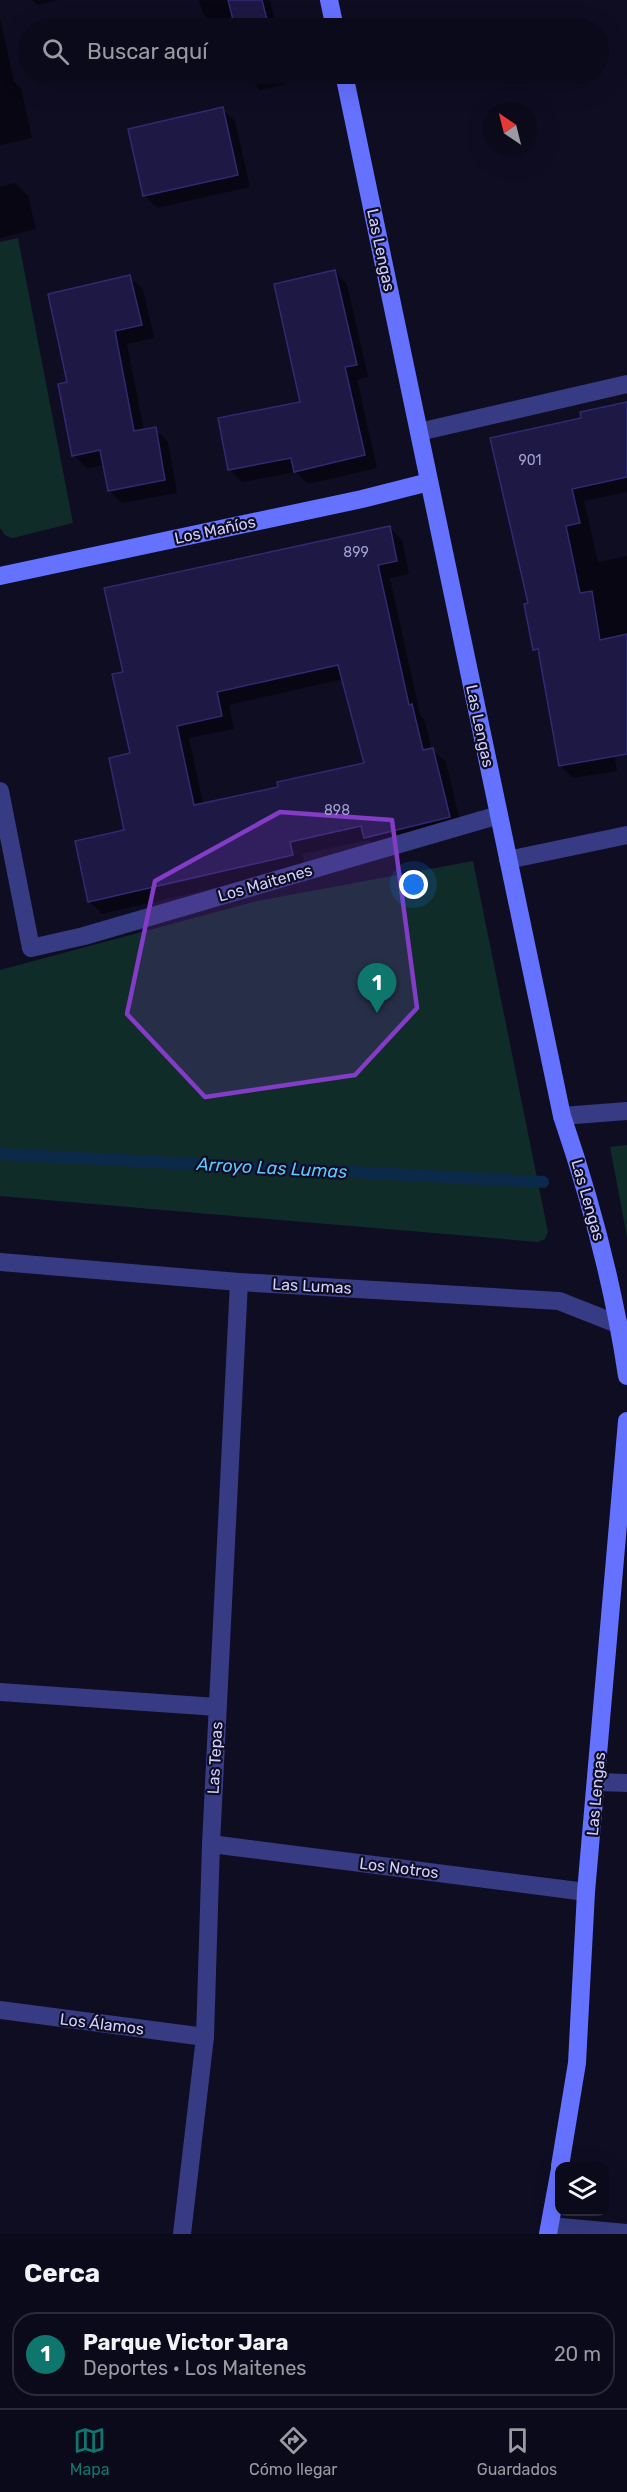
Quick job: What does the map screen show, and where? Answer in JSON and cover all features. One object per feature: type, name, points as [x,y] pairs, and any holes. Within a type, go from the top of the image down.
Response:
[{"type":"street","points":[[329,0],[333,18]]},
{"type":"street","name":"Las Lengas","points":[[346,84],[562,1116],[600,1242],[620,1325],[627,1376]]},
{"type":"street","points":[[419,432],[627,384]]},
{"type":"street","name":"Los Mañíos","points":[[0,576],[429,482]]},
{"type":"street","name":"Los Maitenes","points":[[0,791],[31,948],[84,936],[499,815]]},
{"type":"street","points":[[508,860],[627,835]]},
{"type":"street","points":[[562,1116],[627,1111]]},
{"type":"street","name":"Las Lumas","points":[[0,1262],[239,1282],[559,1301],[620,1325]]},
{"type":"street","name":"Las Tepas","points":[[182,2234],[205,2037],[217,1707],[239,1282]]},
{"type":"street","name":"Las Lengas","points":[[561,2162],[578,2063],[586,1892],[598,1782],[627,1421]]},
{"type":"street","points":[[0,1692],[217,1707]]},
{"type":"street","points":[[598,1782],[627,1783]]},
{"type":"street","name":"Los Notros","points":[[211,1844],[586,1892]]},
{"type":"street","name":"Los Álamos","points":[[0,2010],[205,2037]]},
{"type":"street","name":"Las Lengas","points":[[549,2230],[555,2196]]},
{"type":"street","points":[[549,2230],[627,2233]]},
{"type":"highlighted area","points":[[280,812],[392,820],[417,1008],[355,1075],[205,1097],[127,1014],[155,881]]},
{"type":"green space","points":[[18,238],[73,523],[13,538],[6,536],[0,528],[0,242]]},
{"type":"green space","points":[[473,861],[548,1232],[545,1239],[538,1242],[0,1196],[0,970],[257,901]]},
{"type":"green space","points":[[627,1145],[627,1237],[610,1147]]},
{"type":"building","points":[[228,0],[262,0],[266,18],[232,18]]},
{"type":"building","points":[[223,107],[238,175],[143,196],[128,129]]},
{"type":"building","points":[[335,270],[357,365],[345,367],[365,455],[294,472],[291,458],[228,470],[218,418],[300,402],[274,284]]},
{"type":"building","points":[[130,275],[142,325],[115,331],[134,431],[156,427],[165,480],[108,491],[100,450],[72,456],[58,384],[67,382],[48,294]]},
{"type":"building","points":[[627,402],[627,477],[572,489],[580,523],[566,526],[580,593],[592,591],[600,640],[627,634],[627,754],[559,766],[538,649],[533,650],[524,604],[528,603],[490,438],[581,418],[580,412]]},
{"type":"building","points":[[390,526],[397,561],[378,565],[409,705],[412,704],[423,750],[433,748],[450,817],[364,838],[361,826],[290,842],[293,855],[88,902],[75,841],[124,830],[109,758],[130,753],[112,674],[123,672],[104,588]],"holes":[[[338,665],[364,763],[277,782],[278,787],[194,805],[177,726],[222,716],[217,692]]]},
{"type":"waterway","name":"Arroyo Las Lumas","points":[[0,1154],[543,1182]]},
{"type":"place","name":"Parque Victor Jara","points":[[377,1013]]}]
